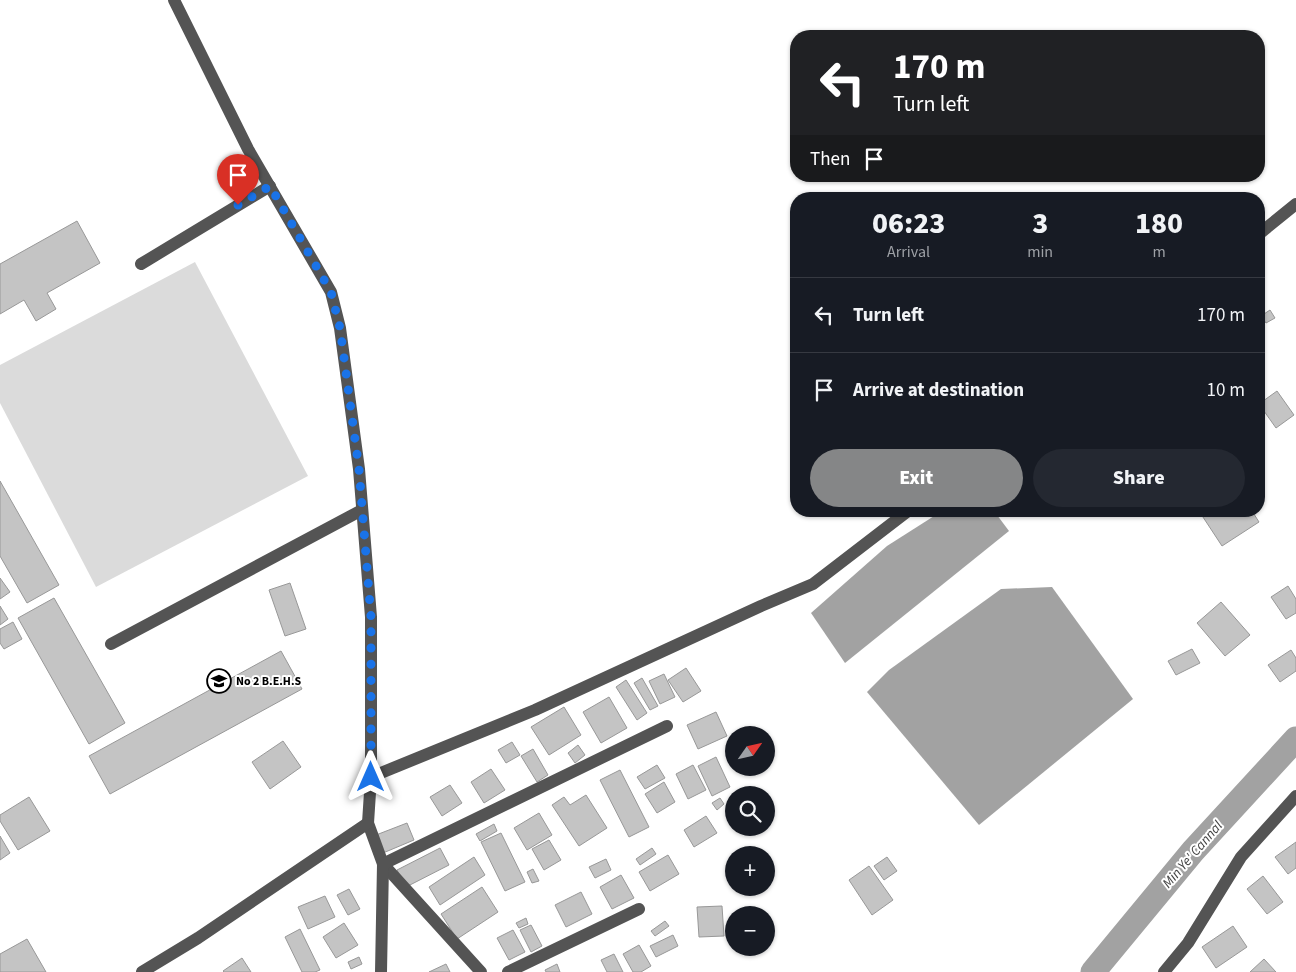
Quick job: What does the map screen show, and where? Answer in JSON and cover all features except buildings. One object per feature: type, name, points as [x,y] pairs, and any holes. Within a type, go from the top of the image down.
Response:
[{"type":"street","points":[[174,0],[248,149],[331,292],[340,328],[359,469],[371,617],[371,777],[368,823],[383,864],[381,972]]},
{"type":"street","points":[[141,264],[270,186]]},
{"type":"street","points":[[1265,229],[1296,204]]},
{"type":"street","points":[[111,644],[362,510]]},
{"type":"street","points":[[371,777],[535,710],[726,621],[813,584],[900,517]]},
{"type":"street","points":[[383,864],[667,726]]},
{"type":"street","points":[[1164,972],[1188,943],[1241,857],[1296,796]]},
{"type":"street","points":[[142,972],[198,938],[368,823]]},
{"type":"street","points":[[383,864],[481,972]]},
{"type":"street","points":[[508,972],[639,909]]},
{"type":"shaded area","points":[[195,262],[308,476],[96,587],[0,403],[0,365]]},
{"type":"shaded area","points":[[933,517],[998,517],[1009,531],[845,663],[811,613],[887,546]]},
{"type":"shaded area","points":[[1052,587],[1133,699],[979,825],[867,692],[889,670],[1001,589]]},
{"type":"waterway","name":"Min Ye' Cannal","points":[[1093,972],[1193,851],[1296,739]]},
{"type":"place","name":"No 2 B.E.H.S","points":[[219,681]]},
{"type":"route","points":[[238,205],[270,186],[331,292],[340,328],[359,469],[371,617],[371,777]]}]
